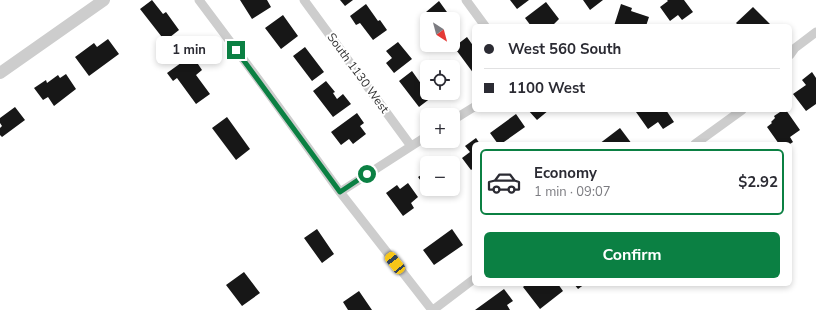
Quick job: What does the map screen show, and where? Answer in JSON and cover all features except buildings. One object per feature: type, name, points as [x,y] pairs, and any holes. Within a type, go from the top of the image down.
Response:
[{"type":"street","points":[[0,73],[104,0]]},
{"type":"street","points":[[199,0],[340,192],[432,310],[472,280]]},
{"type":"street","name":"South 1130 West","points":[[304,0],[411,146]]},
{"type":"street","points":[[466,0],[484,24]]},
{"type":"street","points":[[792,52],[816,32]]},
{"type":"street","points":[[460,116],[472,108]]},
{"type":"street","points":[[698,142],[739,112]]},
{"type":"street","points":[[340,192],[420,140]]},
{"type":"route","points":[[236,50],[340,192],[367,174]]}]
